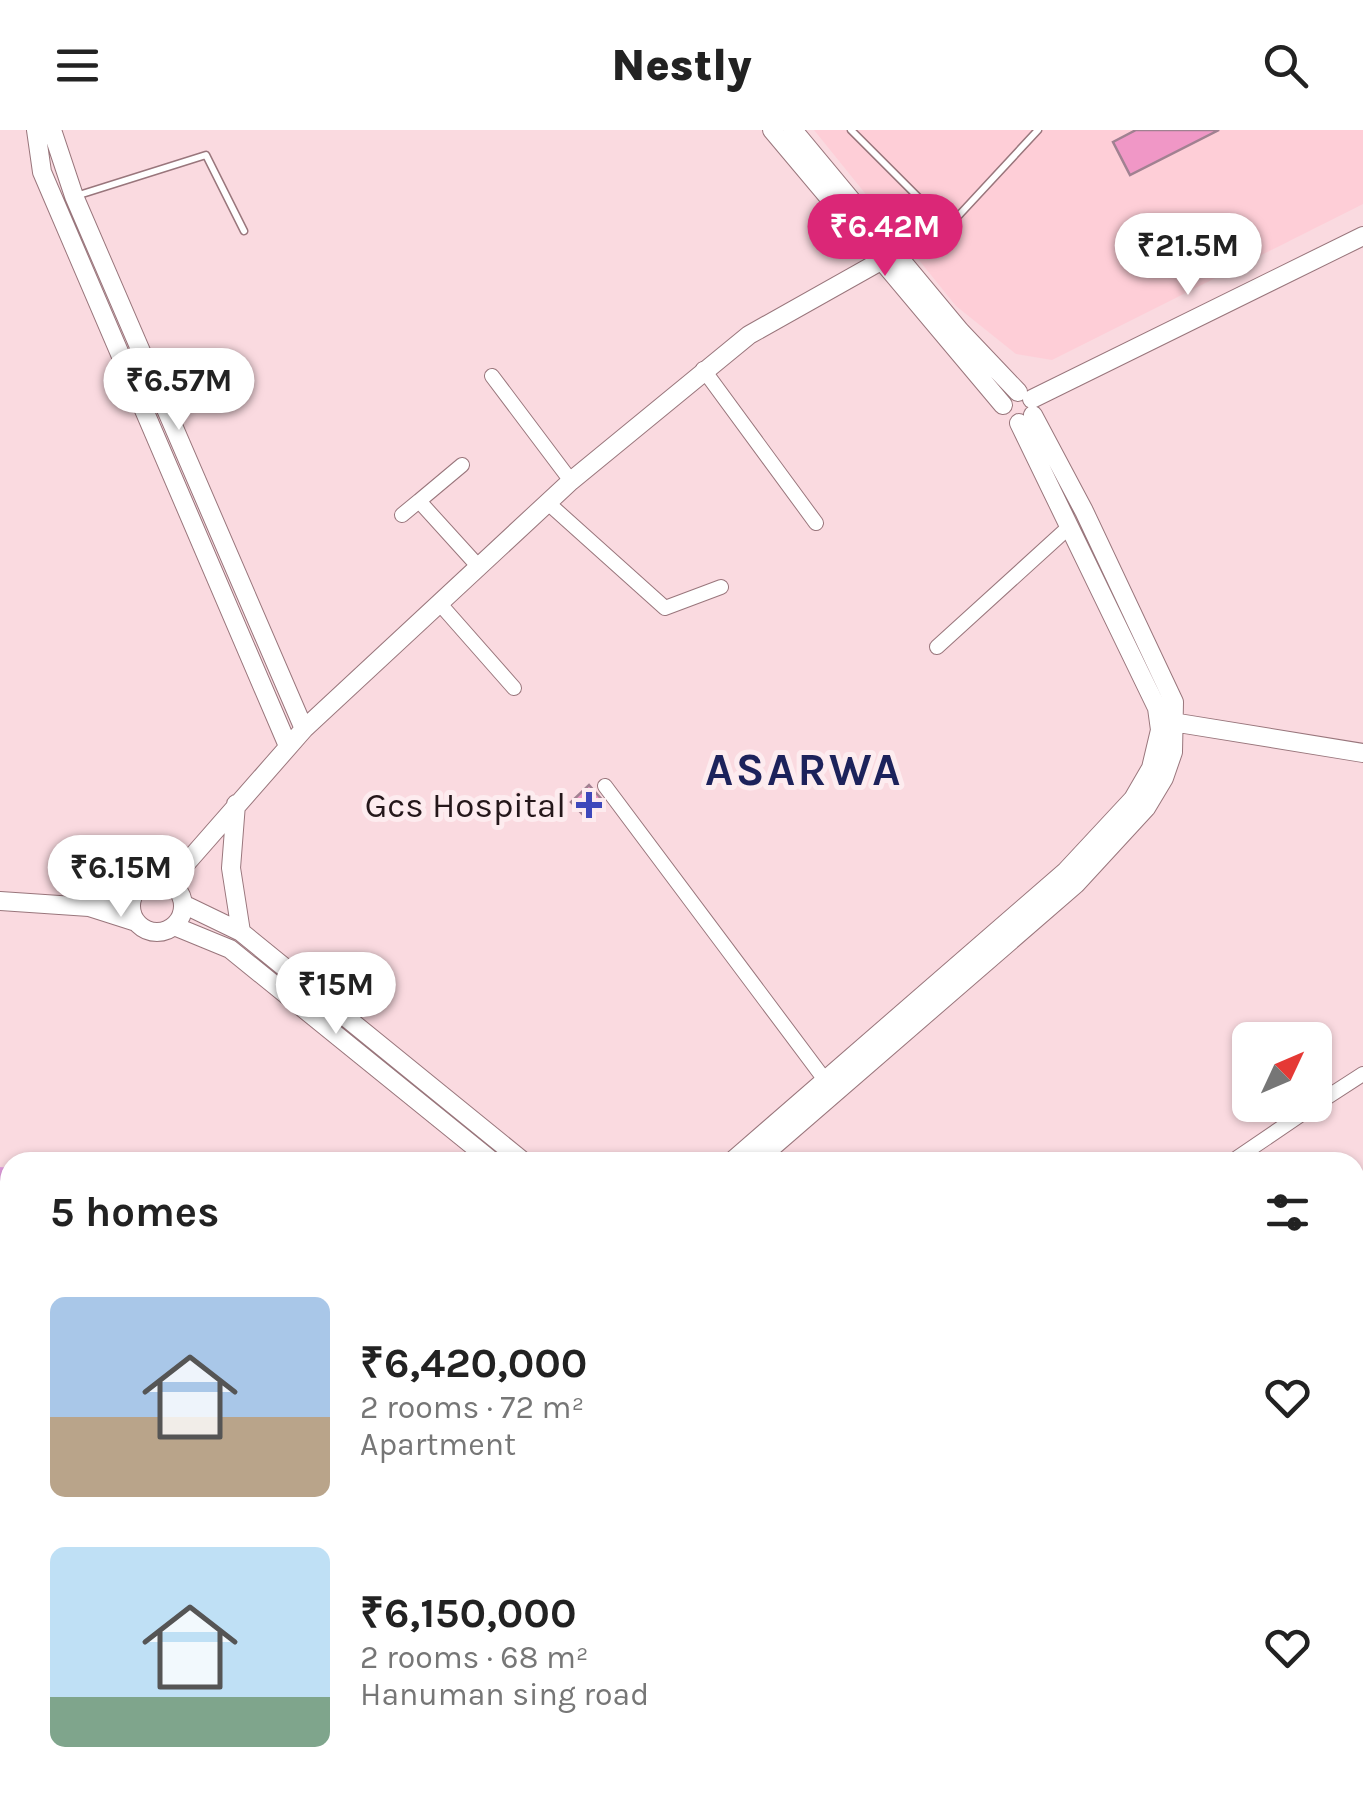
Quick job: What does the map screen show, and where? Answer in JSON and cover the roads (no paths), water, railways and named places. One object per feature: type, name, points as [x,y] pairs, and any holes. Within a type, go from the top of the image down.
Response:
[{"type":"street","points":[[36,130],[42,172],[288,746]]},
{"type":"street","points":[[52,130],[74,196],[304,729]]},
{"type":"street","points":[[744,1152],[829,1085],[1054,893],[1146,808],[1164,778],[1168,722],[1165,677],[1025,408],[772,130]]},
{"type":"street","points":[[793,130],[1003,405],[1008,396],[1025,408],[1069,527],[1168,722]]},
{"type":"street","points":[[1025,408],[1363,236]]},
{"type":"street","points":[[169,883],[304,729],[571,481],[749,335],[887,257]]},
{"type":"street","points":[[704,369],[816,524]]},
{"type":"street","points":[[492,376],[571,481]]},
{"type":"street","points":[[402,516],[462,465]]},
{"type":"street","points":[[419,501],[478,566]]},
{"type":"street","points":[[548,502],[665,608],[721,587]]},
{"type":"street","points":[[937,647],[1069,527]]},
{"type":"street","points":[[440,604],[514,688]]},
{"type":"street","points":[[1168,722],[1363,753]]},
{"type":"street","points":[[605,786],[829,1085]]},
{"type":"street","points":[[236,803],[231,868],[241,932]]},
{"type":"street","points":[[89,907],[153,880],[169,883],[183,904],[241,932],[512,1152]]},
{"type":"street","points":[[136,922],[131,905],[137,889]]},
{"type":"street","points":[[0,900],[89,907],[136,922],[151,932],[174,926],[230,950],[480,1152]]},
{"type":"street","points":[[174,926],[183,904]]},
{"type":"street","points":[[1332,1094],[1363,1074]]},
{"type":"street","points":[[413,1098],[427,1080]]},
{"type":"street","points":[[765,1152],[829,1085]]},
{"type":"street","points":[[1246,1152],[1290,1122]]},
{"type":"lane","points":[[851,130],[948,228]]},
{"type":"lane","points":[[887,257],[927,245],[948,228],[1038,130]]},
{"type":"lane","points":[[74,196],[206,155],[244,232]]},
{"type":"place","name":"Gcs Hospital","points":[[589,805]]},
{"type":"district","name":"ASARWA","points":[[804,769]]}]
